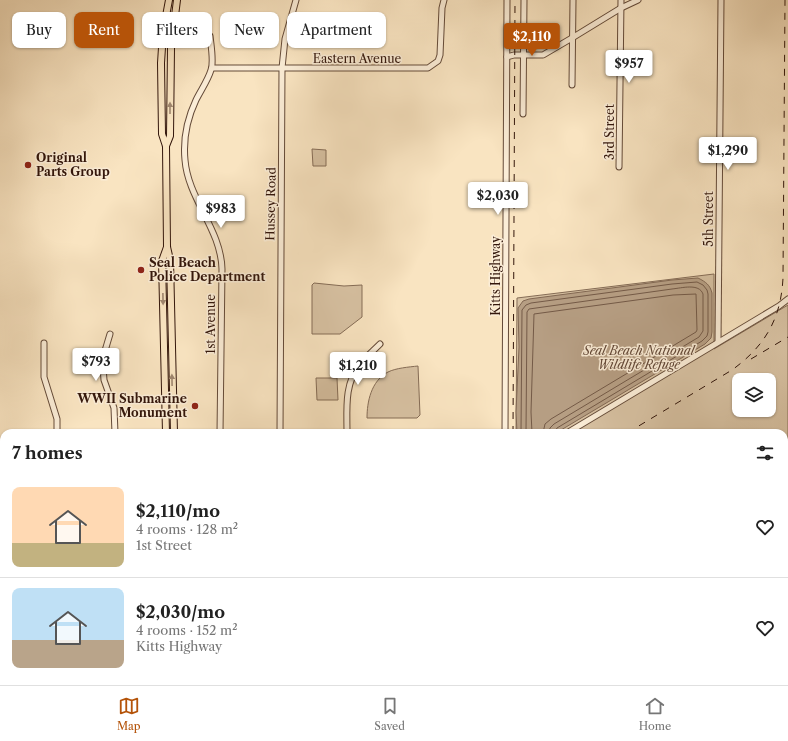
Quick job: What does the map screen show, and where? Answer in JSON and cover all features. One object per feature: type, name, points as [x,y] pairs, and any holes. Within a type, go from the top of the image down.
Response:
[{"type":"main road","points":[[168,0],[161,63],[162,134],[166,146],[167,247],[170,260],[174,429]]},
{"type":"main road","points":[[166,146],[170,136],[171,48],[177,0]]},
{"type":"main road","points":[[166,429],[162,260],[167,247]]},
{"type":"street","name":"Hussey Road","points":[[280,429],[282,68],[285,39],[296,0]]},
{"type":"street","name":"Eastern Avenue","points":[[212,68],[428,68],[438,61],[440,54],[442,8],[444,0]]},
{"type":"street","name":"Kitts Highway","points":[[505,429],[507,0]]},
{"type":"street","points":[[523,114],[524,0]]},
{"type":"street","points":[[572,86],[573,0]]},
{"type":"street","name":"3rd Street","points":[[619,167],[621,0]]},
{"type":"street","points":[[507,57],[514,55],[543,55],[621,8],[638,0]]},
{"type":"street","name":"5th Street","points":[[718,342],[721,0]]},
{"type":"street","name":"1st Avenue","points":[[211,48],[212,68],[189,119],[185,145],[185,161],[191,186],[212,228],[221,256],[220,429]]},
{"type":"street","points":[[573,429],[788,300]]},
{"type":"street","points":[[110,334],[104,354],[103,367],[104,380],[114,408],[115,429]]},
{"type":"street","points":[[44,342],[44,377],[57,419],[57,429]]},
{"type":"street","points":[[347,429],[347,394],[350,382],[360,364],[380,344]]},
{"type":"green space","points":[[312,149],[326,150],[326,166],[313,166]]},
{"type":"green space","name":"Seal Beach National Wildlife Refuge","points":[[714,274],[714,349],[788,305],[788,429],[516,429],[517,298]]},
{"type":"green space","points":[[314,283],[344,286],[362,285],[362,317],[340,334],[312,334],[312,285]]},
{"type":"green space","points":[[418,366],[420,415],[417,418],[367,418],[371,392],[382,376],[395,370]]},
{"type":"green space","points":[[316,378],[337,378],[338,400],[317,400]]},
{"type":"water","points":[[698,278],[710,288],[712,293],[712,332],[711,338],[705,344],[563,429],[517,429],[516,412],[519,347],[518,308],[523,301],[672,280]]},
{"type":"railway","points":[[513,429],[515,0]]},
{"type":"railway","points":[[634,429],[732,370],[744,361],[762,341],[775,319],[782,293],[783,278],[785,0]]},
{"type":"railway","points":[[751,359],[788,337]]},
{"type":"place","name":"Original Parts Group","points":[[28,165]]},
{"type":"place","name":"Seal Beach Police Department","points":[[141,270]]},
{"type":"place","name":"WWII Submarine Monument","points":[[195,406]]}]
